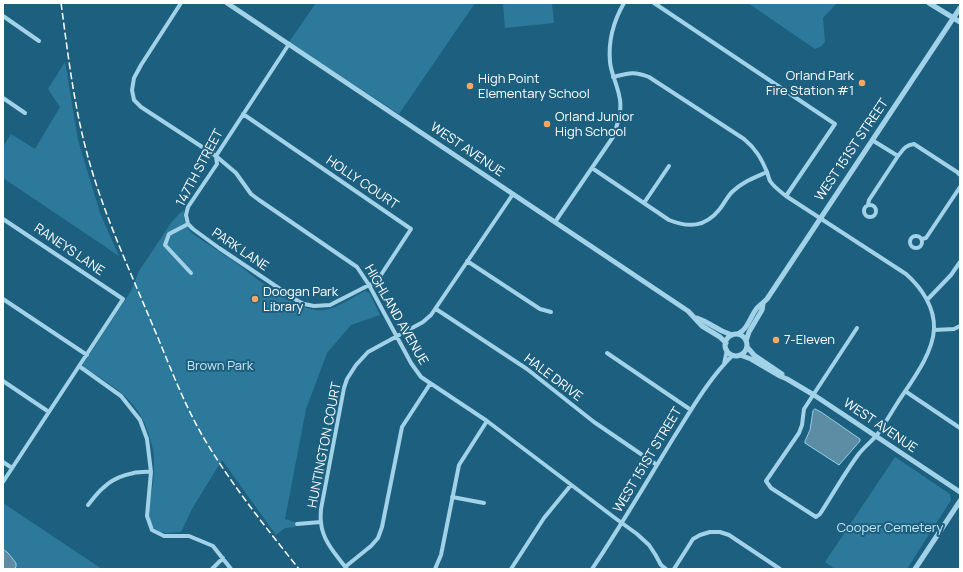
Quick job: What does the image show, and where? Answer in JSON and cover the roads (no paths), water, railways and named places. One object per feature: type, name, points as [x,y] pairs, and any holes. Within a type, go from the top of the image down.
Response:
[{"type":"street","name":"HIGHLAND AVENUE","points":[[181,3],[134,78],[132,90],[134,100],[141,107],[216,156],[236,173],[251,194],[356,267],[369,285],[396,337],[415,371],[420,377],[487,421],[637,534],[649,545],[661,565],[666,569]]},
{"type":"street","name":"WEST AVENUE","points":[[227,3],[688,311],[702,326],[720,337],[726,343]]},
{"type":"street","points":[[555,222],[613,137],[617,125],[620,113],[620,95],[613,77],[609,49],[611,33],[615,20],[624,3]]},
{"type":"street","points":[[654,3],[835,124],[786,196]]},
{"type":"street","points":[[929,3],[960,22]]},
{"type":"street","name":"WEST 151ST STREET","points":[[746,341],[749,332],[762,310],[763,304],[960,8]]},
{"type":"street","points":[[3,16],[39,41]]},
{"type":"street","name":"147TH STREET","points":[[191,273],[166,245],[169,234],[188,224],[186,215],[188,207],[217,164],[216,156],[289,44]]},
{"type":"street","points":[[613,77],[631,73],[649,77],[744,139],[753,147],[759,156],[770,181],[775,188],[906,274],[918,286],[927,300],[934,320],[934,330],[932,343],[925,360],[876,436],[858,454],[820,514],[816,517],[771,488],[766,481],[799,433],[802,425],[804,409],[857,328]]},
{"type":"street","points":[[3,98],[26,114]]},
{"type":"street","name":"HOLLY COURT","points":[[243,114],[411,229],[377,281],[369,285]]},
{"type":"street","points":[[872,140],[898,156]]},
{"type":"street","points":[[868,204],[869,200],[898,156],[909,144],[914,144],[960,175]]},
{"type":"street","points":[[644,203],[669,166]]},
{"type":"street","points":[[592,168],[669,220],[678,224],[686,225],[695,225],[706,222],[719,210],[731,193],[739,186],[748,180],[767,172]]},
{"type":"street","points":[[922,239],[926,238],[960,187]]},
{"type":"street","name":"HUNTINGTON COURT","points":[[346,568],[330,548],[321,522],[323,501],[344,388],[347,379],[356,365],[368,352],[428,319],[513,194]]},
{"type":"street","name":"RANEYS LANE","points":[[3,219],[123,299],[86,355]]},
{"type":"street","name":"PARK LANE","points":[[188,224],[219,248],[304,304],[314,306],[330,305],[369,285]]},
{"type":"street","points":[[467,261],[540,309],[551,312]]},
{"type":"street","points":[[927,300],[960,262]]},
{"type":"street","points":[[3,299],[86,355],[3,482]]},
{"type":"street","name":"WEST 151ST STREET","points":[[735,335],[744,330],[758,307],[763,304]]},
{"type":"street","name":"HALE DRIVE","points":[[436,309],[527,369],[594,422],[657,465]]},
{"type":"street","name":"WEST AVENUE","points":[[694,317],[722,332],[735,335]]},
{"type":"street","points":[[934,330],[954,329],[960,326]]},
{"type":"street","points":[[735,335],[743,336],[746,341],[747,347],[740,355],[732,355],[726,350],[726,343],[729,337],[735,335]]},
{"type":"street","name":"WEST AVENUE","points":[[747,347],[754,355],[787,379]]},
{"type":"street","name":"WEST 151ST STREET","points":[[724,364],[726,350]]},
{"type":"street","points":[[607,353],[691,410]]},
{"type":"street","name":"WEST 151ST STREET","points":[[592,569],[622,524],[691,410],[732,355]]},
{"type":"street","name":"WEST AVENUE","points":[[740,355],[751,358],[814,395],[960,492]]},
{"type":"street","points":[[79,366],[121,396],[140,420],[147,439],[151,472],[147,516],[152,530],[164,536],[189,536],[213,546],[231,569]]},
{"type":"street","points":[[3,381],[49,412]]},
{"type":"street","points":[[346,568],[378,538],[382,526],[402,427],[430,384]]},
{"type":"street","points":[[905,391],[960,428]]},
{"type":"street","points":[[436,569],[441,555],[459,465],[487,421]]},
{"type":"street","points":[[3,462],[12,468]]},
{"type":"street","points":[[88,505],[104,487],[118,478],[136,472],[151,472]]},
{"type":"street","points":[[511,569],[544,518],[571,485]]},
{"type":"street","points":[[452,497],[484,503]]},
{"type":"street","points":[[915,569],[960,501]]},
{"type":"street","points":[[297,524],[321,522]]},
{"type":"street","points":[[674,569],[693,540],[710,532],[720,532],[729,535],[780,569]]},
{"type":"street","points":[[212,569],[223,558]]},
{"type":"railway","points":[[61,3],[75,100],[83,138],[94,179],[118,243],[185,402],[200,431],[229,477],[299,569]]},
{"type":"place","name":"Orland Park Fire Station #1","points":[[862,83]]},
{"type":"place","name":"High Point Elementary School","points":[[470,86]]},
{"type":"place","name":"Orland Junior High School","points":[[547,124]]},
{"type":"place","name":"Doogan Park Library","points":[[255,299]]},
{"type":"place","name":"7-Eleven","points":[[776,340]]},
{"type":"park label","name":"Brown Park","points":[[220,366]]},
{"type":"park label","name":"Cooper Cemetery","points":[[890,528]]}]
